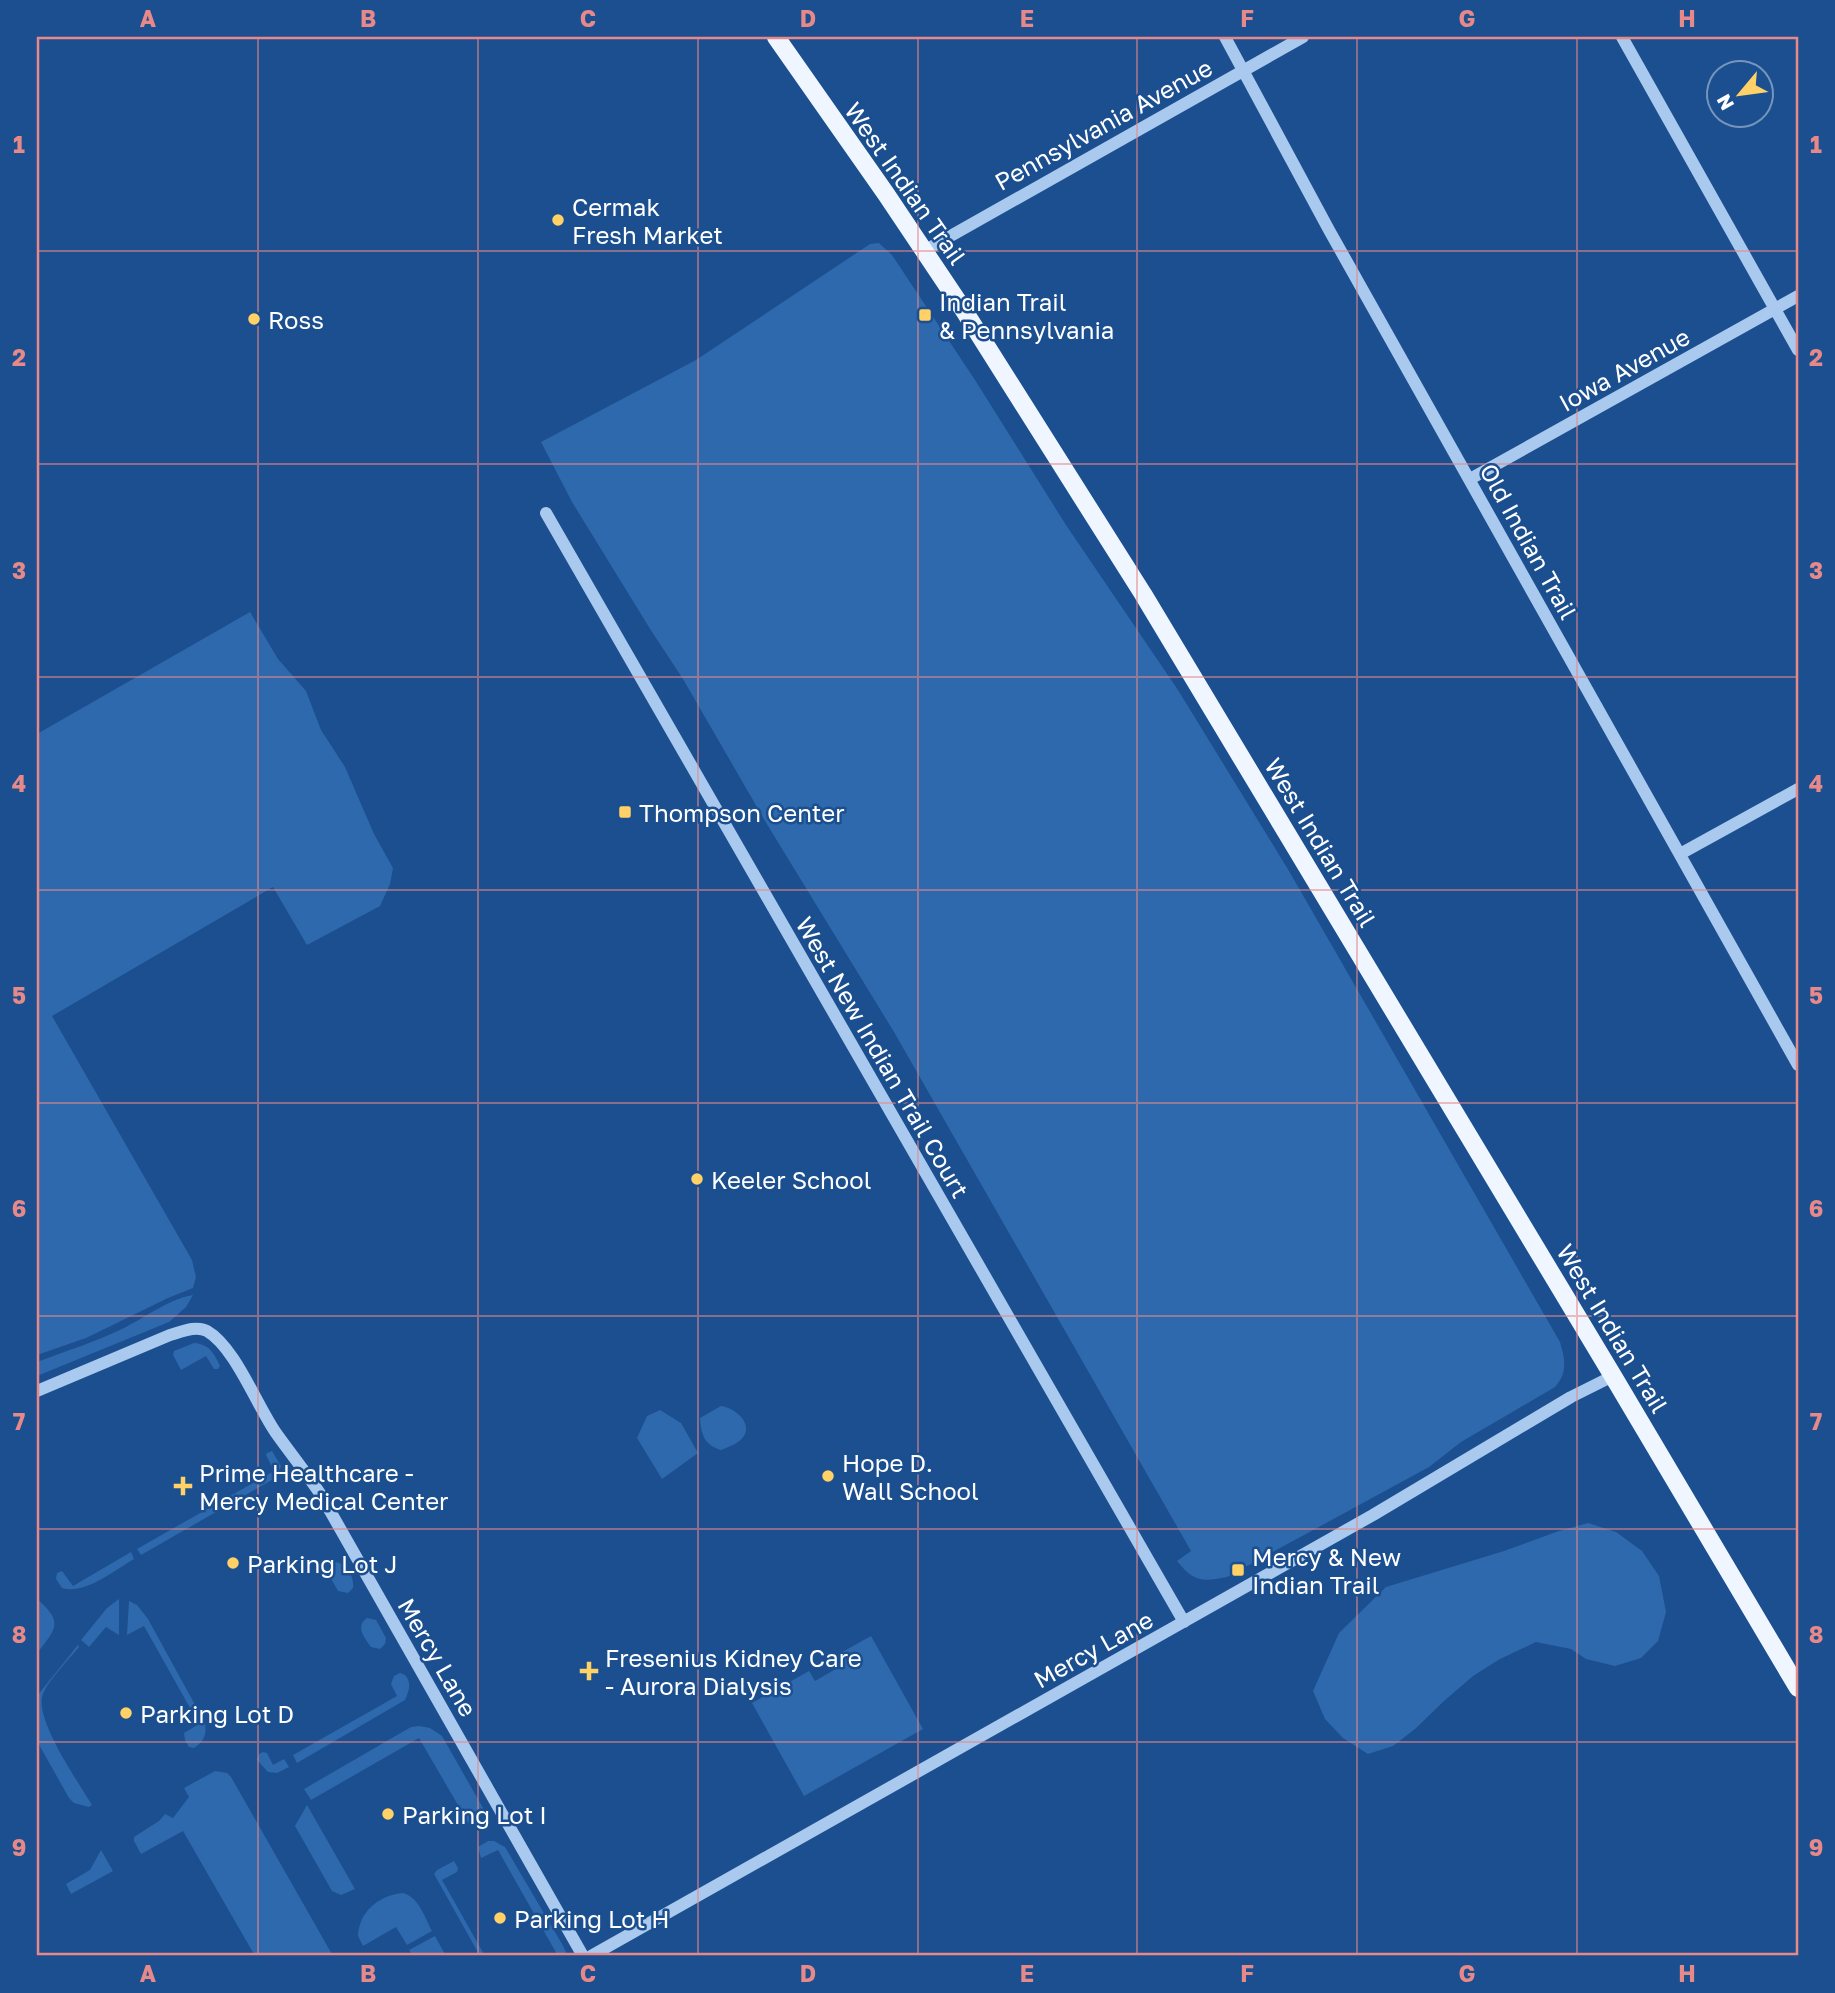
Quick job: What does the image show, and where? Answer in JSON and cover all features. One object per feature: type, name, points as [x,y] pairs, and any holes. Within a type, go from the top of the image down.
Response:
[{"type":"main road","name":"West Indian Trail","points":[[776,37],[924,251],[1143,594],[1614,1376],[1798,1688]]},
{"type":"street","name":"Old Indian Trail","points":[[1225,37],[1329,230],[1798,1065]]},
{"type":"street","name":"Pennsylvania Avenue","points":[[924,251],[1303,37]]},
{"type":"street","points":[[1622,37],[1798,350]]},
{"type":"street","name":"Iowa Avenue","points":[[1470,479],[1798,296]]},
{"type":"street","name":"West New Indian Trail Court","points":[[546,513],[1184,1622]]},
{"type":"street","points":[[1681,854],[1798,789]]},
{"type":"street","name":"Mercy Lane","points":[[37,1391],[170,1335],[204,1329],[217,1338],[237,1366],[275,1432],[321,1495],[583,1956]]},
{"type":"street","name":"Mercy Lane","points":[[591,1956],[1373,1515],[1571,1397],[1614,1376]]},
{"type":"shaded area","points":[[879,243],[892,255],[1066,525],[1178,690],[1289,871],[1562,1348],[1564,1371],[1555,1387],[1461,1442],[1429,1467],[1227,1577],[1199,1579],[1188,1573],[1177,1561],[1191,1551],[894,1032],[765,821],[683,679],[572,502],[541,442],[696,360],[870,244]]},
{"type":"shaded area","points":[[250,612],[278,659],[306,691],[321,730],[345,767],[374,834],[393,868],[390,884],[380,906],[307,945],[273,887],[52,1016],[192,1260],[196,1277],[193,1288],[86,1338],[37,1355],[37,734]]},
{"type":"shaded area","points":[[193,1295],[186,1307],[169,1322],[37,1376],[37,1362],[113,1333],[166,1304]]},
{"type":"shaded area","points":[[194,1343],[204,1345],[210,1350],[220,1366],[218,1369],[214,1369],[206,1356],[181,1370],[173,1355],[174,1351]]},
{"type":"shaded area","points":[[721,1406],[739,1415],[746,1429],[741,1439],[721,1450],[704,1438],[700,1418]]},
{"type":"shaded area","points":[[660,1410],[681,1423],[698,1453],[662,1479],[637,1438],[647,1416]]},
{"type":"shaded area","points":[[272,1451],[281,1466],[277,1477],[141,1555],[137,1549],[274,1471],[266,1455]]},
{"type":"shaded area","points":[[1588,1523],[1616,1532],[1642,1551],[1659,1576],[1666,1612],[1658,1641],[1641,1658],[1615,1666],[1586,1659],[1571,1649],[1536,1642],[1500,1659],[1473,1676],[1393,1746],[1368,1754],[1343,1738],[1325,1719],[1313,1691],[1339,1633],[1386,1587]]},
{"type":"shaded area","points":[[131,1552],[134,1559],[90,1585],[62,1588],[56,1579],[57,1573],[62,1571],[73,1586]]},
{"type":"shaded area","points":[[333,1562],[341,1564],[351,1574],[353,1588],[348,1593],[338,1591],[332,1580],[329,1569]]},
{"type":"shaded area","points":[[37,1599],[51,1614],[54,1626],[49,1638],[37,1653]]},
{"type":"shaded area","points":[[119,1599],[119,1635],[106,1627],[89,1647],[81,1640],[107,1608]]},
{"type":"shaded area","points":[[129,1601],[137,1605],[148,1619],[205,1723],[204,1737],[194,1748],[189,1747],[184,1733],[199,1724],[144,1626],[127,1635]]},
{"type":"shaded area","points":[[367,1618],[376,1620],[386,1638],[380,1649],[371,1647],[362,1632],[363,1621]]},
{"type":"shaded area","points":[[871,1636],[923,1729],[804,1796],[752,1703],[809,1671],[815,1681],[841,1666],[835,1656]]},
{"type":"shaded area","points":[[78,1645],[43,1694],[42,1705],[51,1734],[92,1805],[89,1807],[74,1803],[69,1798],[37,1741],[37,1696]]},
{"type":"shaded area","points":[[400,1673],[405,1675],[409,1684],[405,1700],[297,1763],[293,1755],[397,1696],[391,1684],[394,1676]]},
{"type":"shaded area","points":[[411,1727],[430,1728],[442,1736],[483,1808],[477,1820],[469,1824],[419,1738],[311,1800],[304,1789]]},
{"type":"shaded area","points":[[263,1752],[267,1753],[273,1765],[284,1759],[289,1767],[277,1773],[268,1772],[257,1760]]},
{"type":"shaded area","points":[[215,1771],[227,1773],[231,1777],[333,1956],[255,1956],[183,1831],[141,1854],[134,1837],[165,1814],[173,1818],[189,1797],[184,1788]]},
{"type":"shaded area","points":[[307,1805],[355,1889],[341,1895],[332,1891],[295,1826]]},
{"type":"shaded area","points":[[488,1841],[505,1847],[562,1944],[565,1956],[558,1956],[498,1850],[481,1858],[478,1847]]},
{"type":"shaded area","points":[[101,1850],[113,1871],[71,1894],[66,1884],[90,1870]]},
{"type":"shaded area","points":[[454,1861],[457,1872],[442,1880],[485,1956],[480,1956],[434,1874]]},
{"type":"shaded area","points":[[402,1893],[417,1902],[432,1931],[407,1945],[396,1927],[363,1946],[358,1936],[366,1913],[385,1898]]},
{"type":"shaded area","points":[[435,1936],[446,1956],[413,1956],[409,1950]]},
{"type":"place","name":"Cermak Fresh Market","points":[[558,220]]},
{"type":"place","name":"Indian Trail & Pennsylvania","points":[[925,315]]},
{"type":"place","name":"Ross","points":[[254,319]]},
{"type":"place","name":"Thompson Center","points":[[625,812]]},
{"type":"place","name":"Keeler School","points":[[697,1179]]},
{"type":"place","name":"Hope D. Wall School","points":[[828,1476]]},
{"type":"place","name":"Prime Healthcare - Mercy Medical Center","points":[[183,1486]]},
{"type":"place","name":"Parking Lot J","points":[[233,1563]]},
{"type":"place","name":"Mercy & New Indian Trail","points":[[1238,1570]]},
{"type":"place","name":"Fresenius Kidney Care - Aurora Dialysis","points":[[589,1671]]},
{"type":"place","name":"Parking Lot D","points":[[126,1713]]},
{"type":"place","name":"Parking Lot I","points":[[388,1814]]},
{"type":"place","name":"Parking Lot H","points":[[500,1918]]}]
